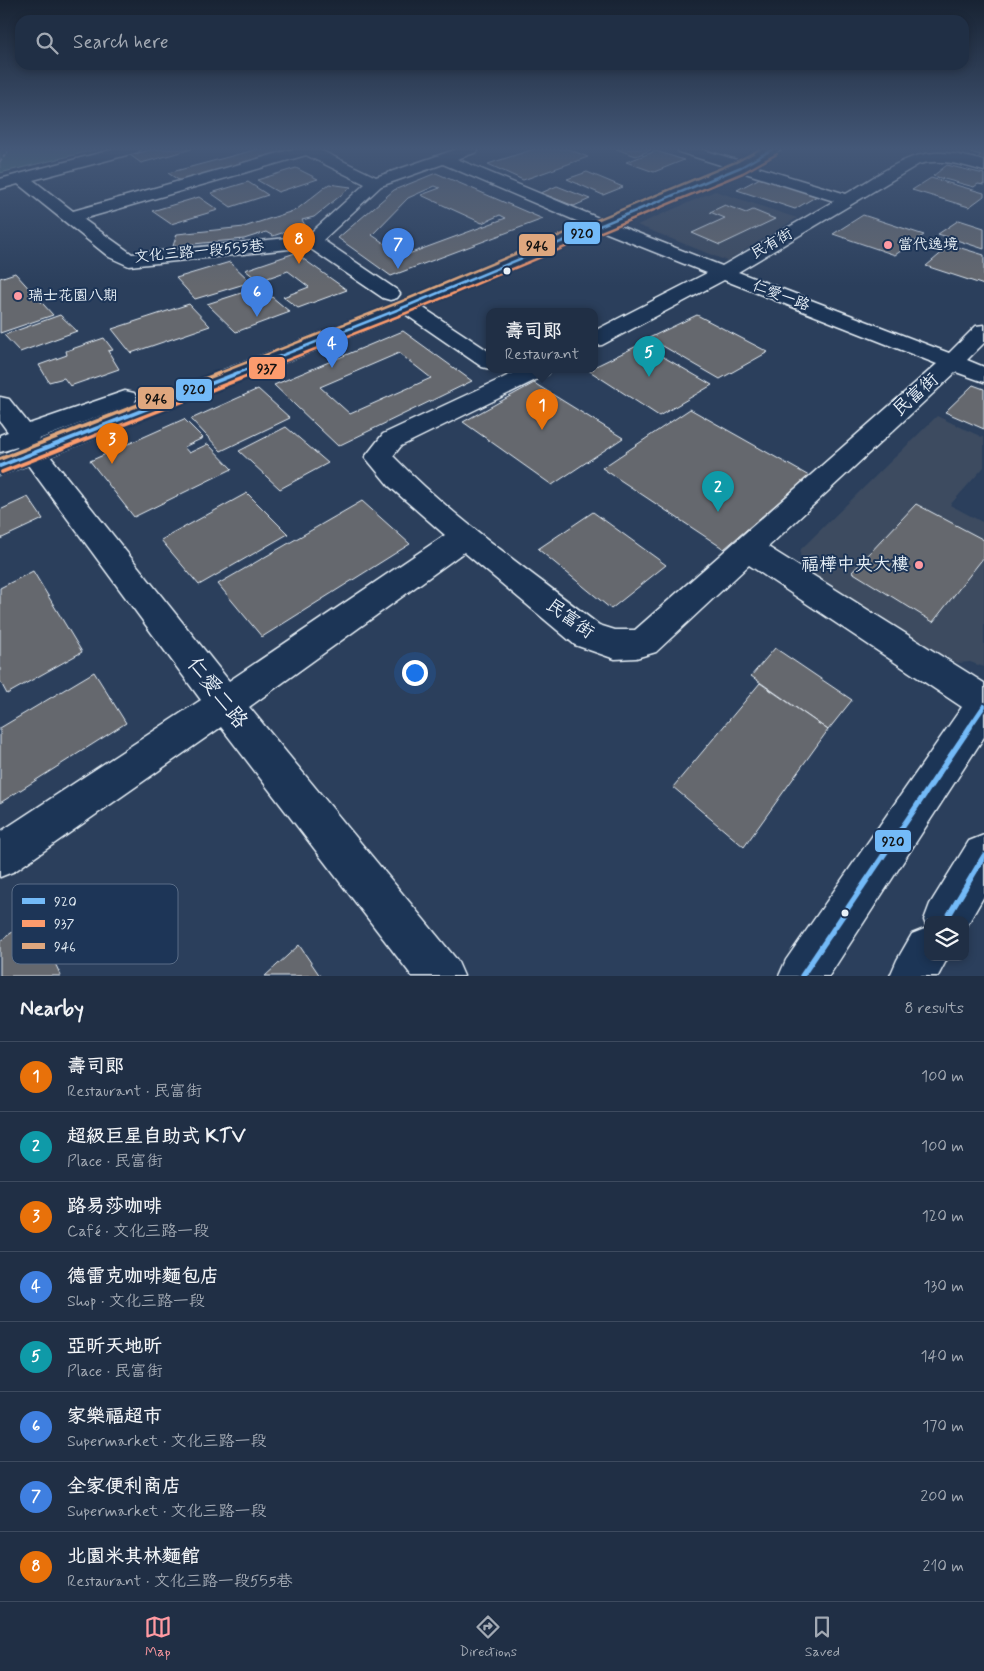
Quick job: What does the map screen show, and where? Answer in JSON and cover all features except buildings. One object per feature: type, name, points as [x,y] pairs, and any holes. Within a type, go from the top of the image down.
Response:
[{"type":"street","name":"文化三路一段555巷","points":[[41,195],[116,253],[129,260],[312,241]]},
{"type":"street","points":[[70,217],[148,195]]},
{"type":"street","points":[[362,195],[312,241],[486,359]]},
{"type":"street","name":"仁愛一路","points":[[527,195],[600,225],[984,375]]},
{"type":"street","points":[[399,300],[578,216],[637,195]]},
{"type":"street","points":[[0,466],[29,444],[399,300],[600,225],[663,195]]},
{"type":"street","points":[[834,195],[849,200]]},
{"type":"street","name":"民有街","points":[[723,273],[858,195]]},
{"type":"street","points":[[598,338],[723,273]]},
{"type":"street","points":[[952,363],[984,331]]},
{"type":"street","name":"民富街","points":[[519,373],[392,440],[378,457],[399,480],[587,635],[602,642],[625,647],[644,642],[952,363]]},
{"type":"street","name":"仁愛二路","points":[[0,404],[225,704],[441,976]]},
{"type":"street","points":[[0,444],[29,444]]},
{"type":"street","points":[[0,856],[225,704],[465,536]]},
{"type":"street","points":[[747,548],[984,704],[802,976]]},
{"type":"street","points":[[948,916],[984,856]]},
{"type":"street","points":[[912,976],[924,956]]},
{"type":"shaded area","points":[[707,195],[726,195],[797,218],[727,261],[637,225]]},
{"type":"shaded area","name":"福樺中央大樓","points":[[937,416],[984,438],[984,467],[950,505],[984,523],[984,667],[970,662],[958,663],[936,653],[813,576],[805,569],[800,555],[801,549]]},
{"type":"transit line","name":"946","points":[[0,459],[405,300],[658,195]]},
{"type":"transit line","name":"920","points":[[0,466],[407,306],[675,195]]},
{"type":"transit line","name":"937","points":[[2,472],[409,312],[691,195]]},
{"type":"transit line","name":"920","points":[[802,976],[984,706]]},
{"type":"transit line","name":"920","points":[[948,916],[984,856]]},
{"type":"place","name":"當代逸境","points":[[888,245]]},
{"type":"place","name":"北園米其林麵館","points":[[299,264]]},
{"type":"place","name":"全家便利商店","points":[[398,269]]},
{"type":"place","name":"瑞士花園八期","points":[[18,296]]},
{"type":"place","name":"家樂福超市","points":[[257,317]]},
{"type":"place","name":"德雷克咖啡麵包店","points":[[332,368]]},
{"type":"place","name":"亞昕天地昕","points":[[649,377]]},
{"type":"place","name":"壽司郎","points":[[542,430]]},
{"type":"place","name":"路易莎咖啡","points":[[112,464]]},
{"type":"place","name":"超級巨星自助式 KTV","points":[[718,512]]},
{"type":"place","name":"福樺中央大樓","points":[[919,565]]}]
